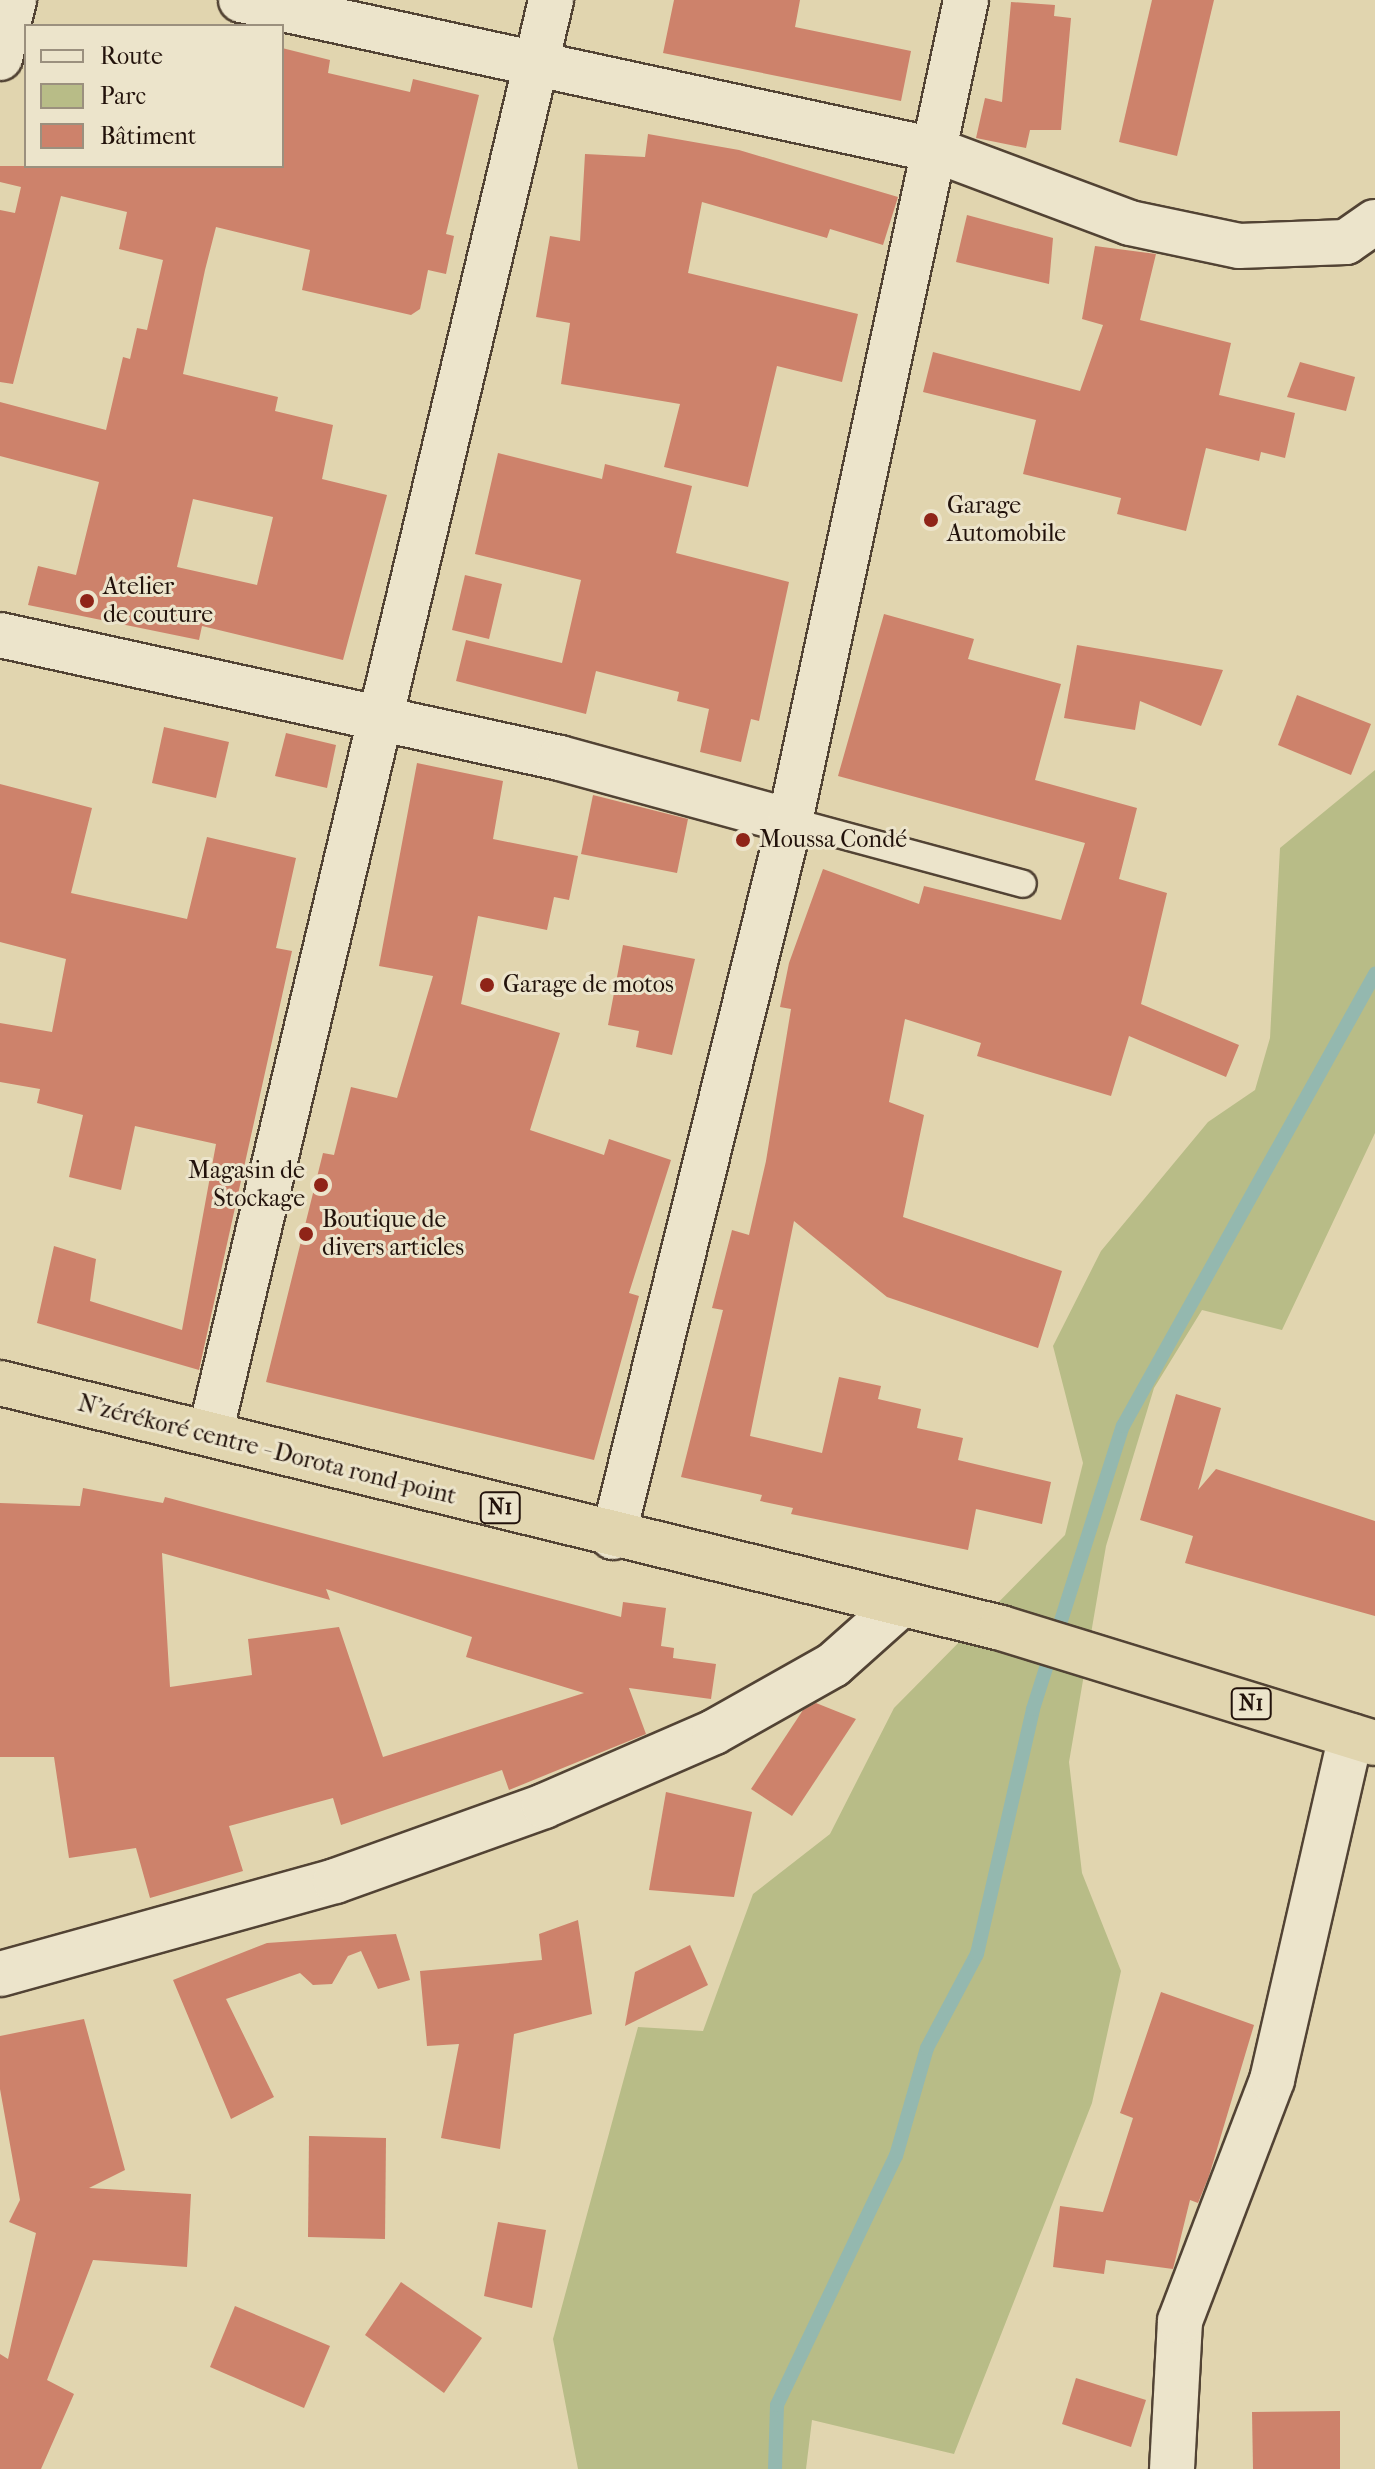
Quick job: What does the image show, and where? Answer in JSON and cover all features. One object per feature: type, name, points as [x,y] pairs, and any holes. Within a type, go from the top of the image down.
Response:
[{"type":"highway","name":"N'zérékoré centre - Dorota rond-point","points":[[0,1383],[898,1607],[1001,1628],[1363,1740]]},
{"type":"street","points":[[0,58],[14,0]]},
{"type":"street","points":[[241,0],[935,150],[1130,223],[1239,246],[1346,242],[1375,222]]},
{"type":"street","points":[[210,1434],[385,719],[551,0]]},
{"type":"street","points":[[613,1537],[790,821],[966,0]]},
{"type":"street","points":[[0,635],[385,719],[790,821]]},
{"type":"street","points":[[0,1974],[335,1881],[544,1806],[740,1718],[833,1665],[898,1607]]},
{"type":"street","points":[[1172,2469],[1180,2321],[1272,2080],[1363,1740]]},
{"type":"lane","points":[[790,821],[1023,884]]},
{"type":"green space","points":[[1375,770],[1375,1133],[1282,1330],[1202,1310],[1154,1388],[1106,1546],[1069,1762],[1082,1873],[1121,1971],[1092,2103],[954,2454],[812,2420],[806,2469],[578,2469],[553,2339],[638,2027],[703,2031],[753,1894],[830,1834],[894,1708],[1065,1535],[1083,1463],[1053,1346],[1101,1251],[1208,1122],[1255,1090],[1270,1038],[1280,848]]},
{"type":"building","points":[[674,0],[800,0],[795,27],[911,51],[901,101],[663,53]]},
{"type":"building","points":[[1152,0],[1214,0],[1177,156],[1119,142]]},
{"type":"building","points":[[1011,2],[1055,5],[1054,16],[1071,18],[1061,130],[1030,130],[1026,148],[976,138],[985,98],[1002,102]]},
{"type":"building","points":[[284,48],[330,60],[328,73],[410,92],[413,79],[479,95],[446,234],[454,236],[446,274],[428,270],[420,309],[411,315],[302,290],[310,250],[216,227],[205,270],[183,374],[278,397],[275,411],[333,425],[322,479],[387,495],[343,660],[202,626],[199,640],[28,605],[38,566],[76,575],[99,482],[0,456],[0,402],[106,430],[123,357],[130,359],[137,328],[147,330],[163,260],[119,249],[127,212],[61,196],[13,384],[0,382],[0,210],[15,213],[21,187],[0,182],[0,166],[284,168]],"holes":[[[193,499],[273,517],[257,585],[177,567]]]},
{"type":"building","points":[[648,134],[739,150],[898,197],[883,245],[830,229],[827,238],[702,202],[688,273],[858,314],[842,382],[777,366],[748,487],[664,467],[680,404],[561,384],[570,323],[536,317],[550,236],[580,241],[585,154],[645,157]]},
{"type":"building","points":[[967,215],[1053,238],[1049,284],[956,262]]},
{"type":"building","points":[[1095,246],[1156,254],[1140,320],[1231,343],[1219,395],[1295,413],[1285,458],[1261,452],[1259,461],[1206,448],[1186,531],[1117,514],[1121,498],[1023,474],[1036,420],[923,392],[933,352],[1080,391],[1103,325],[1082,319]]},
{"type":"building","points":[[1300,362],[1355,377],[1346,411],[1287,397]]},
{"type":"building","points":[[498,453],[602,479],[605,464],[692,486],[676,553],[789,582],[759,721],[751,719],[741,762],[700,752],[709,709],[677,701],[679,692],[596,671],[586,714],[456,681],[466,640],[562,663],[581,580],[475,554]]},
{"type":"building","points":[[465,575],[502,584],[489,639],[452,630]]},
{"type":"building","points":[[884,614],[974,639],[968,659],[1061,684],[1035,780],[1137,808],[1119,879],[1167,893],[1141,1004],[1239,1045],[1226,1077],[1129,1036],[1111,1096],[977,1056],[981,1043],[905,1019],[889,1102],[924,1115],[903,1217],[1062,1271],[1038,1348],[887,1297],[794,1221],[750,1436],[822,1453],[839,1377],[881,1386],[878,1399],[921,1409],[917,1428],[963,1438],[958,1460],[1051,1482],[1042,1524],[976,1509],[968,1550],[791,1514],[793,1508],[760,1501],[762,1495],[681,1477],[723,1310],[712,1308],[732,1230],[749,1235],[766,1161],[791,1009],[780,1007],[789,963],[823,869],[919,904],[924,886],[1061,920],[1085,843],[838,776]]},
{"type":"building","points":[[1077,645],[1223,670],[1201,726],[1140,701],[1135,730],[1064,718]]},
{"type":"building","points":[[1297,695],[1371,724],[1351,775],[1278,745]]},
{"type":"building","points":[[164,727],[229,742],[216,798],[152,783]]},
{"type":"building","points":[[286,733],[336,745],[327,788],[275,776]]},
{"type":"building","points":[[417,763],[503,781],[493,839],[578,856],[569,900],[554,897],[547,930],[478,916],[461,1004],[560,1033],[530,1130],[604,1155],[609,1139],[671,1160],[629,1293],[639,1296],[594,1460],[266,1382],[323,1153],[334,1155],[351,1087],[397,1098],[433,976],[379,966]]},
{"type":"building","points":[[0,784],[92,808],[71,893],[187,919],[207,837],[296,858],[276,948],[292,951],[199,1370],[37,1323],[54,1246],[96,1259],[90,1301],[182,1330],[216,1144],[135,1126],[121,1190],[69,1177],[83,1115],[37,1103],[40,1089],[0,1082],[0,1023],[52,1032],[66,959],[0,942]]},
{"type":"building","points":[[593,795],[688,819],[677,873],[581,854]]},
{"type":"building","points":[[623,945],[695,959],[672,1055],[636,1047],[639,1031],[608,1025]]},
{"type":"building","points":[[1176,1394],[1221,1408],[1198,1490],[1216,1469],[1375,1521],[1375,1616],[1185,1563],[1193,1536],[1140,1520]]},
{"type":"building","points":[[83,1488],[163,1503],[165,1497],[621,1617],[623,1602],[666,1608],[661,1646],[674,1648],[673,1658],[716,1664],[711,1699],[629,1688],[646,1734],[509,1790],[502,1770],[341,1825],[333,1798],[229,1826],[243,1871],[150,1898],[136,1848],[69,1858],[54,1757],[0,1757],[0,1503],[80,1506]],"holes":[[[162,1553],[330,1600],[326,1589],[472,1637],[466,1657],[584,1693],[383,1757],[339,1627],[248,1639],[252,1675],[170,1687]]]},
{"type":"building","points":[[816,1703],[856,1719],[792,1816],[751,1789],[803,1710]]},
{"type":"building","points":[[666,1792],[752,1812],[734,1897],[649,1890]]},
{"type":"building","points":[[578,1920],[592,2014],[514,2034],[500,2149],[441,2138],[459,2044],[427,2046],[420,1971],[542,1960],[539,1934]]},
{"type":"building","points":[[396,1934],[410,1980],[378,1989],[361,1951],[348,1956],[332,1984],[313,1985],[300,1973],[226,1999],[274,2097],[231,2119],[173,1980],[267,1943]]},
{"type":"building","points":[[690,1945],[708,1985],[625,2026],[635,1972]]},
{"type":"building","points":[[1161,1992],[1254,2025],[1209,2176],[1198,2203],[1190,2200],[1173,2269],[1106,2260],[1104,2274],[1053,2267],[1060,2206],[1103,2212],[1133,2118],[1120,2113]]},
{"type":"building","points":[[84,2019],[125,2170],[89,2188],[191,2194],[187,2267],[93,2260],[47,2380],[74,2394],[41,2469],[0,2469],[0,2354],[8,2359],[36,2233],[9,2222],[20,2200],[0,2089],[0,2036]]},
{"type":"building","points":[[309,2136],[386,2138],[385,2239],[308,2237]]},
{"type":"building","points":[[498,2222],[546,2230],[532,2308],[484,2296]]},
{"type":"building","points":[[401,2282],[482,2338],[444,2393],[365,2335]]},
{"type":"building","points":[[235,2306],[330,2346],[304,2408],[210,2367]]},
{"type":"building","points":[[1076,2378],[1146,2400],[1131,2447],[1062,2424]]},
{"type":"building","points":[[1340,2411],[1340,2469],[1253,2469],[1252,2412]]},
{"type":"waterway","points":[[775,2469],[777,2405],[896,2156],[927,2048],[977,1954],[1033,1709],[1123,1426],[1375,974]]},
{"type":"place","name":"Garage Automobile","points":[[931,520]]},
{"type":"place","name":"Atelier de couture","points":[[87,601]]},
{"type":"place","name":"Moussa Condé","points":[[743,840]]},
{"type":"place","name":"Garage de motos","points":[[487,985]]},
{"type":"place","name":"Magasin de Stockage","points":[[321,1185]]},
{"type":"place","name":"Boutique de divers articles","points":[[306,1234]]}]
